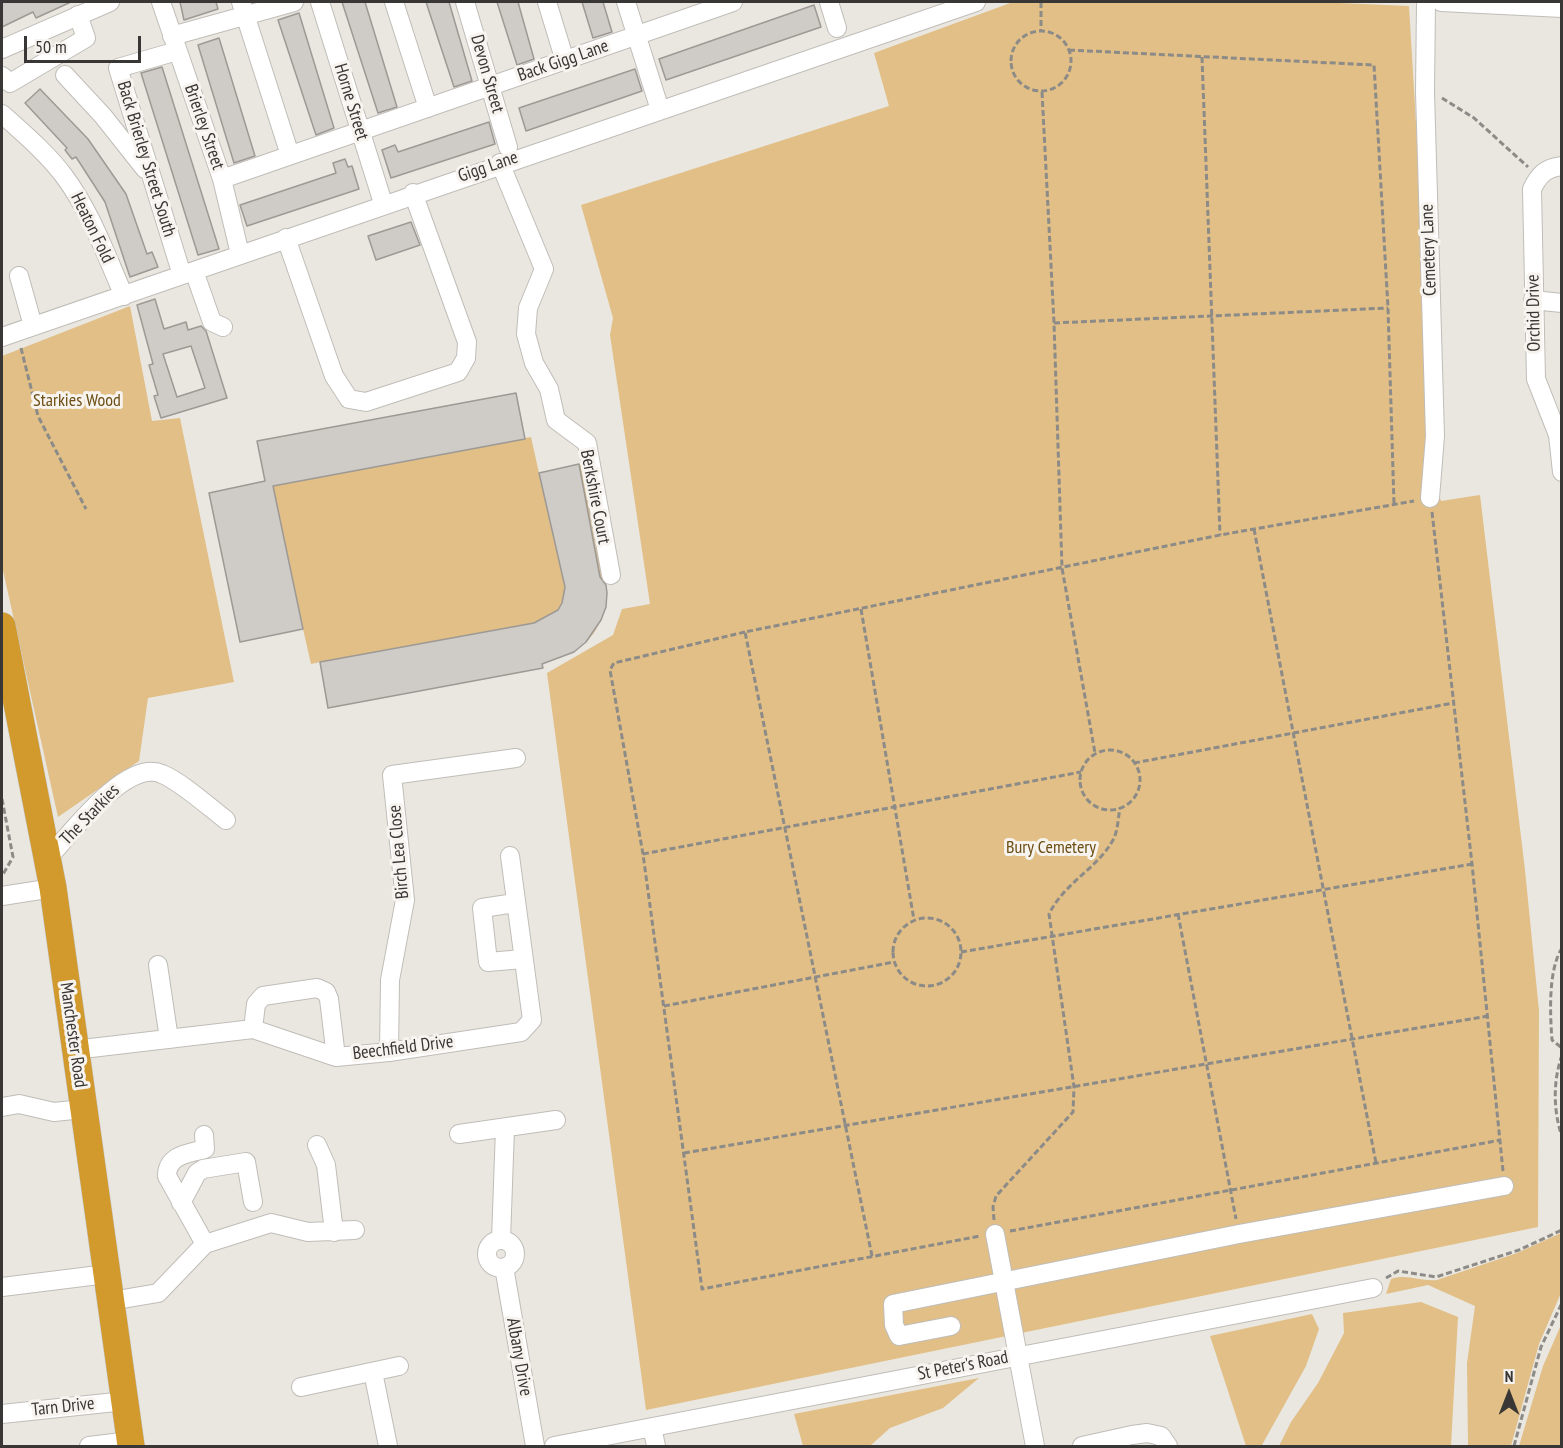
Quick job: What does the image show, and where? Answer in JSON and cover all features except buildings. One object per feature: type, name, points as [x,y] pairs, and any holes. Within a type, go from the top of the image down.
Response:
[{"type":"highway","name":"Manchester Road","points":[[2,626],[53,888],[130,1444]]},
{"type":"street","points":[[2,49],[110,2]]},
{"type":"street","name":"Brierley Street","points":[[161,2],[222,179],[240,254]]},
{"type":"street","points":[[175,44],[244,8],[294,2]]},
{"type":"street","name":"Horne Street","points":[[320,2],[382,203]]},
{"type":"street","points":[[394,2],[428,108]]},
{"type":"street","name":"Devon Street","points":[[465,2],[490,86],[504,155]]},
{"type":"street","points":[[547,2],[565,61]]},
{"type":"street","points":[[626,2],[660,110]]},
{"type":"street","name":"Back Gigg Lane","points":[[222,179],[733,2]]},
{"type":"street","points":[[829,2],[837,28]]},
{"type":"street","name":"Gigg Lane","points":[[17,331],[124,296],[413,193],[504,155],[660,110],[976,2]]},
{"type":"street","name":"Cemetery Lane","points":[[1426,2],[1425,92],[1434,436],[1430,498]]},
{"type":"street","points":[[1441,2],[1562,8]]},
{"type":"street","points":[[244,8],[290,155]]},
{"type":"street","points":[[2,76],[10,83],[86,38],[78,15]]},
{"type":"street","name":"Back Brierley Street South","points":[[175,44],[118,68],[152,179],[188,273],[212,322],[229,330]]},
{"type":"street","points":[[65,75],[103,116],[152,179]]},
{"type":"street","name":"Heaton Fold","points":[[2,114],[47,157],[75,192],[90,216],[124,296]]},
{"type":"street","name":"Berkshire Court","points":[[504,155],[544,269],[528,308],[526,334],[534,363],[549,389],[556,420],[587,444],[610,575]]},
{"type":"street","points":[[1538,177],[1545,170],[1562,166]]},
{"type":"street","name":"Orchid Drive","points":[[1538,177],[1532,189],[1536,379],[1558,435],[1562,472]]},
{"type":"street","points":[[286,238],[334,376],[338,386],[349,399],[366,402],[458,372],[466,358],[466,342],[413,193]]},
{"type":"street","points":[[17,331],[19,276]]},
{"type":"street","points":[[1533,300],[1562,303]]},
{"type":"street","name":"Birch Lea Close","points":[[389,1052],[390,980],[405,900],[392,775],[516,758]]},
{"type":"street","name":"The Starkies","points":[[48,858],[118,784],[141,773],[161,773],[226,820]]},
{"type":"street","points":[[510,856],[523,959],[488,962],[482,908],[515,903]]},
{"type":"street","points":[[2,896],[53,888]]},
{"type":"street","name":"Beechfield Drive","points":[[74,1050],[253,1029],[336,1057],[389,1052],[521,1032],[532,1020],[523,959]]},
{"type":"street","points":[[158,965],[169,1039]]},
{"type":"street","points":[[253,1029],[256,1004],[263,996],[317,988],[326,992],[329,999],[336,1057]]},
{"type":"street","points":[[2,1107],[19,1104],[54,1112],[83,1109]]},
{"type":"street","points":[[459,1134],[556,1120]]},
{"type":"street","name":"Albany Drive","points":[[505,1128],[501,1240],[512,1245],[515,1253],[513,1262],[504,1268],[535,1446]]},
{"type":"street","points":[[204,1135],[205,1149],[184,1153],[174,1159],[167,1170],[169,1185],[205,1244]]},
{"type":"street","points":[[317,1145],[326,1165],[334,1232]]},
{"type":"street","points":[[181,1203],[197,1173],[203,1169],[246,1162],[253,1202]]},
{"type":"street","points":[[951,1326],[899,1336],[894,1325],[893,1304],[1239,1234],[1504,1186]]},
{"type":"street","points":[[111,1301],[158,1293],[205,1244],[271,1222],[308,1232],[355,1230]]},
{"type":"street","points":[[995,1233],[1035,1446]]},
{"type":"street","points":[[2,1287],[107,1274]]},
{"type":"street","name":"St Peter's Road","points":[[554,1446],[1373,1288]]},
{"type":"street","points":[[301,1387],[399,1366]]},
{"type":"street","points":[[373,1372],[388,1446]]},
{"type":"street","name":"Tarn Drive","points":[[2,1414],[125,1401]]},
{"type":"street","points":[[652,1427],[656,1446]]},
{"type":"street","points":[[1082,1446],[1147,1433],[1161,1436],[1168,1446]]},
{"type":"street","points":[[89,1446],[130,1444]]},
{"type":"path","points":[[1041,2],[1041,31]]},
{"type":"path","points":[[1041,31],[1061,38],[1072,60],[1066,78],[1059,86],[1042,92],[1022,85],[1011,68],[1011,57],[1020,39],[1029,33],[1041,31]]},
{"type":"path","points":[[1069,50],[1374,65],[1388,308],[1394,504]]},
{"type":"path","points":[[1202,57],[1210,318],[1221,535]]},
{"type":"path","points":[[1042,92],[1054,323],[1062,568],[1095,753]]},
{"type":"path","points":[[1425,92],[1445,100],[1474,118],[1538,177]]},
{"type":"path","points":[[1054,323],[1210,318],[1388,308]]},
{"type":"path","points":[[17,331],[38,416],[86,509]]},
{"type":"path","points":[[1501,1140],[702,1289],[643,854],[610,670],[614,663],[745,632],[1221,535],[1430,498],[1472,864],[1501,1140],[1504,1186]]},
{"type":"path","points":[[1254,529],[1376,1163]]},
{"type":"path","points":[[861,608],[914,920]]},
{"type":"path","points":[[745,632],[872,1256]]},
{"type":"path","points":[[1134,764],[1293,732],[1453,704]]},
{"type":"path","points":[[1108,750],[1118,751],[1134,764],[1139,772],[1139,786],[1135,796],[1120,808],[1105,809],[1088,801],[1082,791],[1081,772],[1085,763],[1095,753],[1108,750]]},
{"type":"path","points":[[643,854],[1081,772]]},
{"type":"path","points":[[2,799],[13,857],[2,876]]},
{"type":"path","points":[[995,1233],[993,1207],[996,1196],[1073,1112],[1074,1087],[1050,914],[1059,895],[1101,856],[1114,838],[1120,808]]},
{"type":"path","points":[[961,952],[1472,864]]},
{"type":"path","points":[[1178,914],[1239,1234]]},
{"type":"path","points":[[930,918],[942,921],[958,937],[961,952],[955,971],[947,980],[931,986],[911,982],[898,970],[894,962],[896,938],[902,928],[914,920],[930,918]]},
{"type":"path","points":[[1562,948],[1551,992],[1550,1019],[1552,1040],[1562,1048]]},
{"type":"path","points":[[663,1006],[894,962]]},
{"type":"path","points":[[684,1153],[1488,1016]]},
{"type":"path","points":[[1562,1055],[1555,1076],[1558,1125],[1562,1137]]},
{"type":"path","points":[[1373,1288],[1398,1271],[1436,1277],[1519,1250],[1562,1230]]},
{"type":"path","points":[[1514,1446],[1541,1347],[1562,1303]]},
{"type":"green space","name":"Bury Cemetery","points":[[1013,2],[1316,2],[1409,6],[1438,492],[1441,501],[1480,495],[1525,870],[1539,1011],[1538,1227],[646,1410],[547,673],[613,635],[622,609],[650,604],[610,335],[613,318],[581,205],[889,106],[874,53]]},
{"type":"green space","name":"Starkies Wood","points":[[130,306],[152,421],[180,418],[234,682],[148,698],[139,761],[58,817],[2,566],[2,356]]},
{"type":"green space","points":[[516,393],[525,438],[531,437],[539,473],[581,464],[598,541],[604,583],[601,618],[594,633],[582,645],[565,655],[542,663],[543,668],[328,708],[320,662],[311,664],[303,629],[240,642],[209,493],[265,482],[257,441]]},
{"type":"green space","points":[[1561,1233],[1561,1293],[1539,1344],[1511,1446],[1468,1446],[1467,1363],[1475,1306],[1428,1285],[1386,1294],[1391,1279],[1402,1277],[1437,1280],[1517,1253]]},
{"type":"green space","points":[[1421,1302],[1458,1317],[1451,1446],[1279,1446],[1291,1422],[1318,1383],[1344,1333],[1343,1313]]},
{"type":"green space","points":[[1312,1314],[1319,1329],[1306,1366],[1262,1445],[1246,1446],[1210,1336]]},
{"type":"green space","points":[[1561,1325],[1561,1446],[1519,1446],[1543,1366]]},
{"type":"green space","points":[[979,1378],[943,1408],[890,1428],[870,1446],[803,1446],[794,1414]]}]
